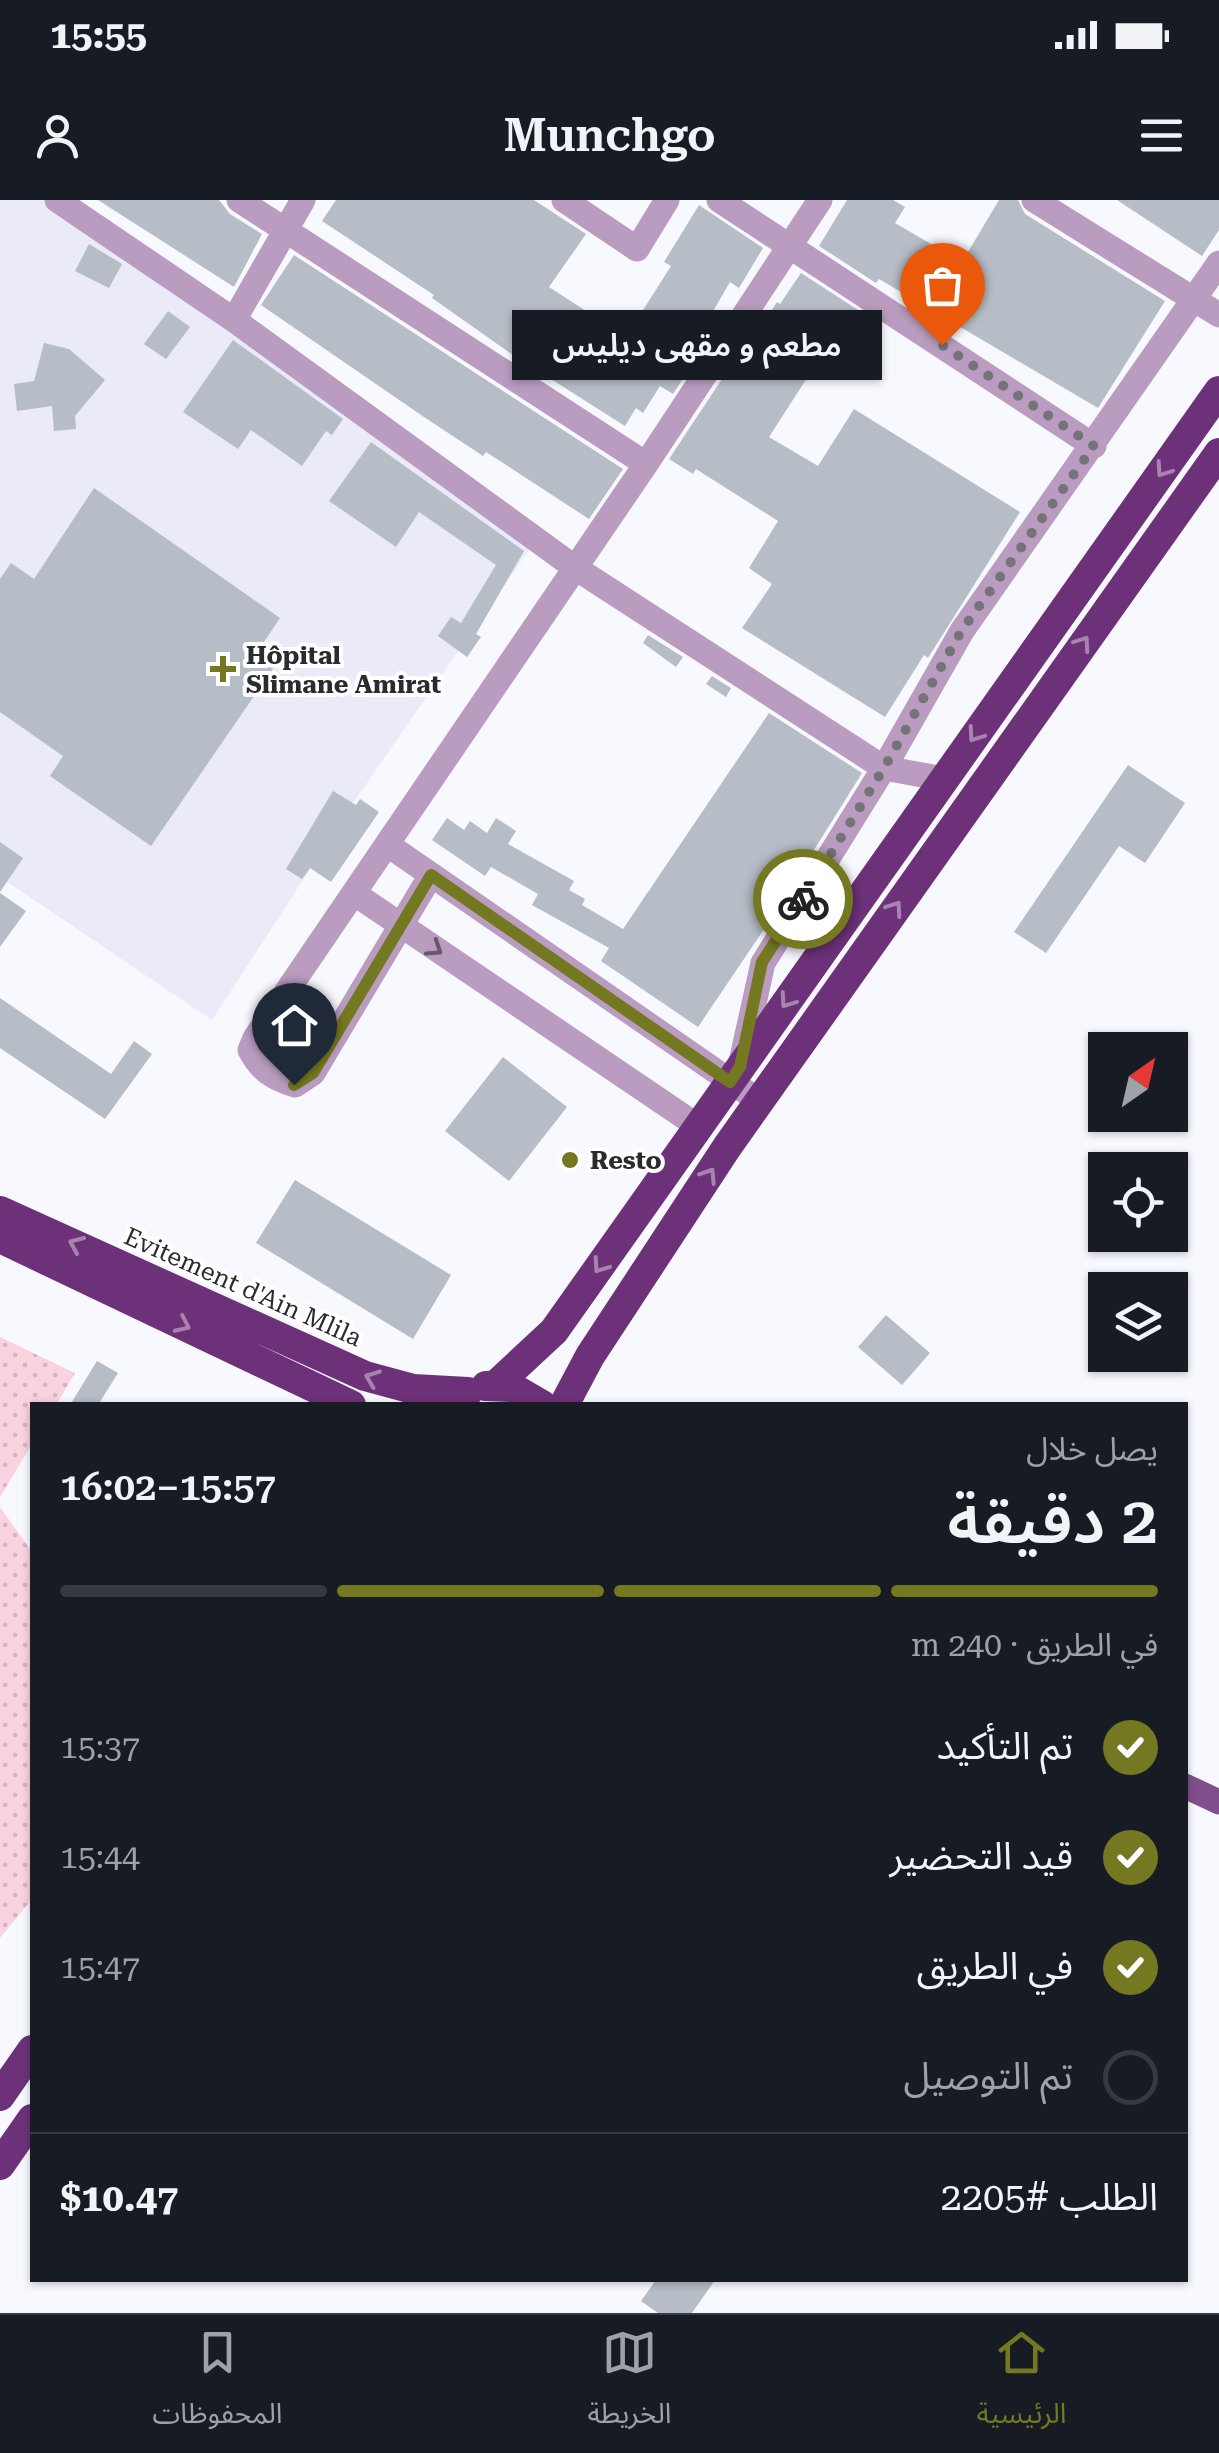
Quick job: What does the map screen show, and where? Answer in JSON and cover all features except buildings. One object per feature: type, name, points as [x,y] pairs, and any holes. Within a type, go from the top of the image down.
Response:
[{"type":"highway","points":[[471,1394],[554,1331],[1219,391]]},
{"type":"highway","points":[[566,1402],[590,1356],[759,1101],[1219,452]]},
{"type":"highway","name":"Evitement d'Ain Mlila","points":[[0,1211],[364,1376],[412,1389],[471,1394],[524,1392],[538,1402]]},
{"type":"highway","points":[[0,1238],[345,1402]]},
{"type":"highway","points":[[0,2096],[30,2053]]},
{"type":"highway","points":[[0,2166],[30,2122]]},
{"type":"main road","points":[[1188,1787],[1219,1802]]},
{"type":"street","points":[[56,200],[234,320],[574,567],[884,768],[944,779]]},
{"type":"street","points":[[239,200],[646,464]]},
{"type":"street","points":[[234,320],[303,200]]},
{"type":"street","points":[[564,200],[637,249],[667,200]]},
{"type":"street","points":[[720,200],[1094,446]]},
{"type":"street","points":[[431,875],[313,1073],[294,1085],[258,1067],[250,1050],[255,1038],[646,464],[820,200]]},
{"type":"street","points":[[1034,200],[1219,315]]},
{"type":"street","points":[[735,1074],[762,962],[884,768],[962,630],[1219,263]]},
{"type":"street","points":[[388,845],[735,1074],[759,1101]]},
{"type":"street","points":[[354,894],[698,1127]]},
{"type":"shaded area","name":"Hôpital Slimane Amirat","points":[[0,200],[43,200],[539,535],[353,803],[212,1020],[0,877]]},
{"type":"shaded area","points":[[0,1337],[75,1373],[58,1402],[30,1402],[30,1447],[0,1497]]},
{"type":"shaded area","points":[[0,1507],[30,1549],[30,1901],[0,1938]]},
{"type":"way so far","points":[[803,899],[884,768],[962,630],[1094,446],[942,345]]},
{"type":"place","name":"مطعم و مقهى ديليس","points":[[942,345]]},
{"type":"place","name":"Hôpital Slimane Amirat","points":[[223,669]]},
{"type":"place","name":"Resto","points":[[570,1160]]},
{"type":"route","points":[[294,1085],[313,1073],[431,875],[730,1082],[740,1067],[762,962],[803,899]]}]
